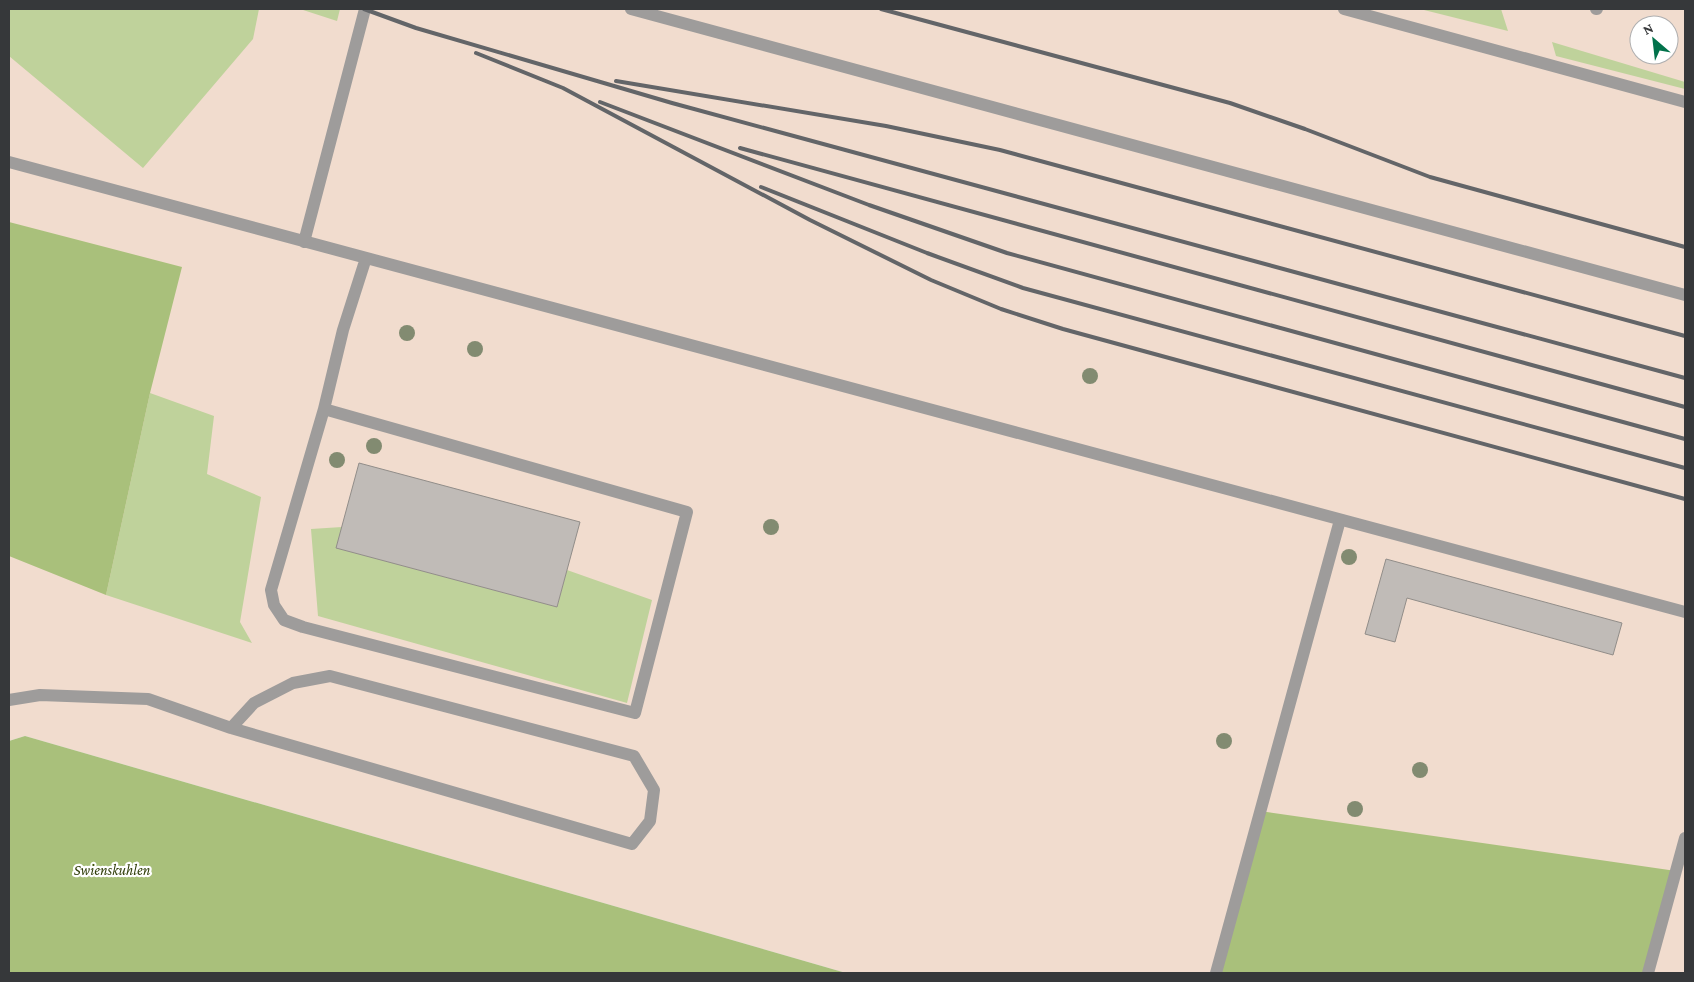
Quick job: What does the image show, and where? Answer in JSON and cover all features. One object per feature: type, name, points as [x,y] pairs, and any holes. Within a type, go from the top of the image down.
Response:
[{"type":"lane","points":[[304,242],[365,9]]},
{"type":"lane","points":[[630,9],[1685,295]]},
{"type":"lane","points":[[1344,9],[1685,102]]},
{"type":"lane","points":[[9,162],[1685,612]]},
{"type":"lane","points":[[324,409],[687,512],[635,713],[303,627],[284,620],[274,605],[271,590],[366,258]]},
{"type":"lane","points":[[1216,973],[1340,520]]},
{"type":"lane","points":[[9,700],[40,695],[148,699],[231,728],[632,844],[650,821],[654,790],[634,756],[330,676],[293,683],[254,702],[231,728]]},
{"type":"lane","points":[[1648,973],[1685,838]]},
{"type":"shaded area","points":[[9,9],[1685,9],[1685,973],[846,973],[25,736],[9,741]]},
{"type":"green space","points":[[9,9],[259,9],[253,39],[143,168],[9,56]]},
{"type":"green space","points":[[300,9],[340,9],[337,21]]},
{"type":"green space","points":[[1420,9],[1501,9],[1508,31]]},
{"type":"green space","points":[[1552,42],[1685,82],[1685,89],[1556,56]]},
{"type":"green space","points":[[9,222],[182,267],[150,393],[106,595],[9,556]]},
{"type":"green space","points":[[150,393],[214,416],[207,474],[261,497],[240,622],[252,643],[106,595]]},
{"type":"green space","points":[[342,527],[337,548],[557,607],[567,570],[652,600],[627,703],[318,616],[311,529]]},
{"type":"green space","name":"Swienskuhlen","points":[[25,736],[846,973],[9,973],[9,741]]},
{"type":"green space","points":[[1260,811],[1676,871],[1648,973],[1216,973]]},
{"type":"building","points":[[359,463],[580,522],[557,607],[336,548]]},
{"type":"building","points":[[1386,559],[1622,623],[1613,655],[1407,598],[1395,642],[1365,634]]},
{"type":"railway","points":[[364,9],[416,28],[672,103],[1685,378]]},
{"type":"railway","points":[[881,9],[1230,103],[1305,129],[1430,177],[1685,247]]},
{"type":"railway","points":[[476,53],[563,88],[810,220],[931,280],[1001,309],[1063,329],[1685,499]]},
{"type":"railway","points":[[616,81],[886,126],[1000,150],[1685,336]]},
{"type":"railway","points":[[600,102],[869,205],[1007,253],[1685,439]]},
{"type":"railway","points":[[740,148],[1685,407]]},
{"type":"railway","points":[[761,187],[927,253],[1023,288],[1685,468]]}]
